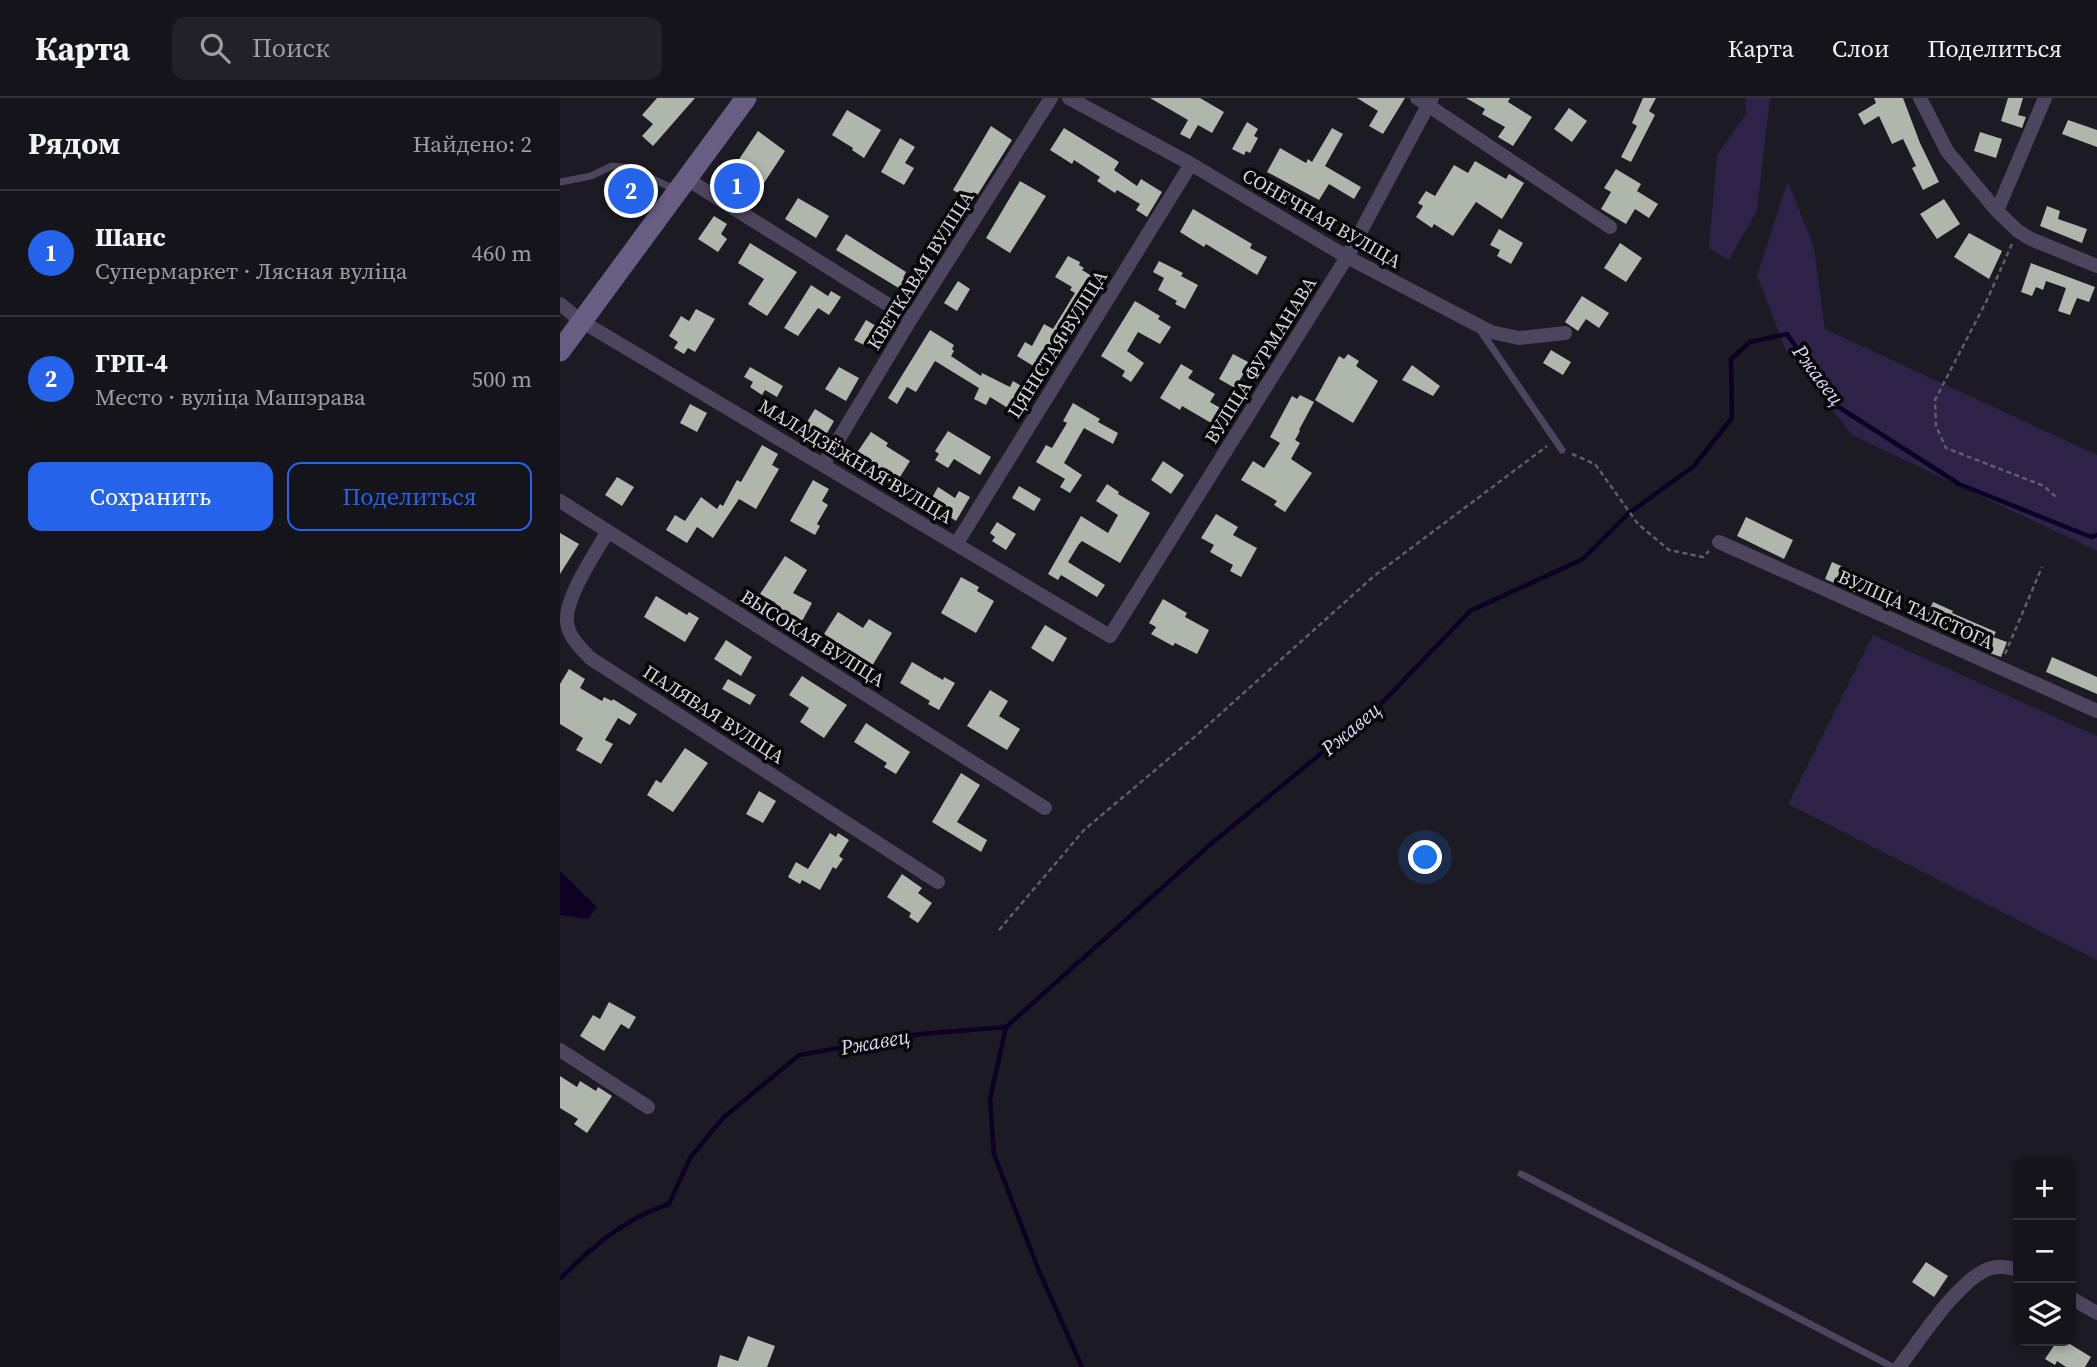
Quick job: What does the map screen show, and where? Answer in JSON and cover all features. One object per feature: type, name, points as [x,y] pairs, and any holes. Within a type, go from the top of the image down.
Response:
[{"type":"main road","points":[[560,351],[746,98]]},
{"type":"street","name":"КВЕТКАВАЯ ВУЛІЦА","points":[[823,465],[911,319],[1051,98]]},
{"type":"street","name":"СОНЕЧНАЯ ВУЛІЦА","points":[[1069,98],[1191,164],[1347,257],[1478,326],[1509,338],[1565,333]]},
{"type":"street","points":[[1920,98],[1947,150],[1997,211],[2018,231],[2097,266]]},
{"type":"street","points":[[1997,211],[2045,98]]},
{"type":"street","points":[[1426,100],[1609,227]]},
{"type":"street","name":"ВУЛІЦА ФУРМАНАВА","points":[[1110,636],[1347,257],[1426,100]]},
{"type":"street","name":"ЦЯНІСТАЯ ВУЛІЦА","points":[[957,543],[1191,164]]},
{"type":"street","points":[[682,185],[911,319]]},
{"type":"street","name":"МАЛАДЗЁЖНАЯ ВУЛІЦА","points":[[560,304],[581,321],[1110,636]]},
{"type":"street","name":"ВЫСОКАЯ ВУЛІЦА","points":[[560,500],[1045,808]]},
{"type":"street","name":"ПАЛЯВАЯ ВУЛІЦА","points":[[608,531],[575,590],[566,620],[573,640],[590,658],[938,882]]},
{"type":"street","name":"ВУЛІЦА ТАЛСТОГА","points":[[1719,541],[2097,711]]},
{"type":"street","points":[[560,1050],[648,1107]]},
{"type":"street","points":[[1899,1367],[1935,1319],[1978,1275],[1991,1268],[2003,1266],[2013,1269]]},
{"type":"street","points":[[2076,1301],[2097,1312]]},
{"type":"lane","points":[[560,182],[591,176],[612,166],[630,168],[682,185]]},
{"type":"lane","points":[[1478,326],[1562,450]]},
{"type":"lane","points":[[1521,1174],[1893,1367]]},
{"type":"path","points":[[2018,231],[1987,300],[1935,400],[1936,426],[1947,448],[2044,486],[2059,499]]},
{"type":"path","points":[[999,930],[1084,830],[1198,734],[1374,576],[1555,439]]},
{"type":"path","points":[[1562,450],[1595,464],[1635,520],[1670,550],[1703,557],[1719,541]]},
{"type":"path","points":[[2000,668],[2042,567]]},
{"type":"shaded area","points":[[1745,98],[1770,98],[1757,211],[1729,260],[1709,248],[1717,155],[1746,114]]},
{"type":"shaded area","points":[[1788,181],[1814,248],[1825,329],[2097,455],[2097,551],[1852,435],[1785,349],[1757,275]]},
{"type":"shaded area","points":[[1873,635],[2097,736],[2097,960],[1788,804]]},
{"type":"shaded area","points":[[560,871],[597,907],[588,919],[560,915]]},
{"type":"building","points":[[657,98],[695,98],[653,146],[642,136],[653,124],[642,115]]},
{"type":"building","points":[[1150,98],[1200,98],[1224,112],[1212,133],[1198,125],[1190,139],[1180,134],[1188,120]]},
{"type":"building","points":[[1357,98],[1405,98],[1383,134],[1369,126],[1378,111]]},
{"type":"building","points":[[1466,98],[1510,98],[1508,102],[1532,117],[1513,146],[1498,137],[1505,127],[1482,114],[1485,109]]},
{"type":"building","points":[[1643,98],[1656,98],[1649,111],[1655,115],[1631,162],[1621,157],[1637,126],[1632,123]]},
{"type":"building","points":[[1874,98],[1903,98],[1920,143],[1939,182],[1923,190],[1912,168],[1916,166],[1903,139],[1892,144],[1879,116],[1864,125],[1858,114],[1876,103]]},
{"type":"building","points":[[2008,98],[2023,98],[2018,115],[2026,117],[2022,128],[2001,121]]},
{"type":"building","points":[[1569,108],[1587,121],[1572,142],[1554,129]]},
{"type":"building","points":[[847,110],[881,130],[864,158],[832,135]]},
{"type":"building","points":[[2068,120],[2097,130],[2097,147],[2062,134]]},
{"type":"building","points":[[1247,122],[1258,129],[1254,136],[1258,138],[1250,153],[1246,151],[1244,155],[1232,149]]},
{"type":"building","points":[[991,126],[1012,140],[973,202],[953,190]]},
{"type":"building","points":[[1064,128],[1119,162],[1114,170],[1137,186],[1141,179],[1162,192],[1147,217],[1136,210],[1140,204],[1097,181],[1100,177],[1074,160],[1072,164],[1050,150]]},
{"type":"building","points":[[1332,128],[1343,134],[1325,166],[1361,187],[1354,199],[1329,184],[1319,200],[1267,172],[1280,148],[1306,163],[1308,159],[1312,162]]},
{"type":"building","points":[[758,131],[785,151],[760,189],[749,182],[739,198],[724,189],[728,183],[725,180]]},
{"type":"building","points":[[1980,132],[2002,139],[1996,158],[1974,151]]},
{"type":"building","points":[[900,138],[915,147],[905,163],[914,168],[904,185],[881,172]]},
{"type":"building","points":[[1475,161],[1506,179],[1509,174],[1524,183],[1502,219],[1476,202],[1453,236],[1434,224],[1432,228],[1416,217],[1423,206],[1418,203],[1426,191],[1435,196],[1454,165],[1468,173]]},
{"type":"building","points":[[1616,169],[1641,184],[1637,191],[1658,204],[1649,218],[1635,209],[1626,224],[1601,209],[1611,192],[1604,188]]},
{"type":"building","points":[[1020,181],[1046,196],[1010,253],[986,238]]},
{"type":"building","points":[[798,198],[829,216],[816,238],[785,219]]},
{"type":"building","points":[[1944,199],[1960,224],[1937,239],[1920,214]]},
{"type":"building","points":[[2047,206],[2060,211],[2058,219],[2087,229],[2082,243],[2040,226]]},
{"type":"building","points":[[1193,209],[1252,244],[1250,248],[1267,257],[1257,275],[1206,244],[1204,247],[1180,232]]},
{"type":"building","points":[[714,216],[727,224],[721,234],[727,239],[718,252],[698,239]]},
{"type":"building","points":[[1499,229],[1523,243],[1511,264],[1497,256],[1500,250],[1490,245]]},
{"type":"building","points":[[1969,233],[2002,251],[1989,279],[1954,257]]},
{"type":"building","points":[[846,234],[906,272],[903,278],[908,280],[902,290],[836,250]]},
{"type":"building","points":[[750,243],[797,272],[767,316],[748,304],[764,279],[738,263]]},
{"type":"building","points":[[1620,243],[1642,258],[1626,282],[1604,268]]},
{"type":"building","points":[[1068,256],[1080,262],[1079,265],[1084,268],[1082,270],[1105,284],[1048,375],[1017,356],[1025,342],[1032,346],[1044,324],[1053,329],[1075,293],[1070,290],[1072,287],[1055,277]]},
{"type":"building","points":[[1159,261],[1183,273],[1181,276],[1198,285],[1185,309],[1158,290],[1164,278],[1153,272]]},
{"type":"building","points":[[2031,263],[2095,287],[2089,302],[2077,298],[2070,315],[2058,311],[2066,288],[2046,281],[2043,290],[2036,287],[2032,296],[2021,292]]},
{"type":"building","points":[[958,281],[970,289],[957,311],[944,303]]},
{"type":"building","points":[[811,285],[828,296],[831,291],[841,297],[829,315],[818,308],[798,336],[784,328]]},
{"type":"building","points":[[1582,296],[1609,313],[1599,328],[1586,319],[1578,331],[1565,322]]},
{"type":"building","points":[[1135,301],[1160,316],[1158,319],[1171,327],[1160,344],[1138,332],[1127,351],[1144,363],[1131,382],[1122,376],[1125,371],[1101,356]]},
{"type":"building","points":[[696,309],[715,319],[695,352],[688,348],[684,354],[674,348],[678,342],[669,336],[681,316],[689,321]]},
{"type":"building","points":[[866,320],[888,333],[879,348],[868,342],[866,346],[854,340]]},
{"type":"building","points":[[930,330],[954,345],[951,356],[981,376],[982,373],[1010,387],[1013,381],[1034,394],[1021,416],[990,397],[986,405],[974,399],[979,388],[935,361],[916,392],[907,387],[897,404],[888,398]]},
{"type":"building","points":[[1551,350],[1571,362],[1563,375],[1543,363]]},
{"type":"building","points":[[1233,354],[1250,363],[1235,388],[1219,379]]},
{"type":"building","points":[[1348,354],[1359,361],[1356,366],[1378,381],[1353,423],[1315,400],[1339,356],[1344,359]]},
{"type":"building","points":[[1181,364],[1193,371],[1188,378],[1215,394],[1210,402],[1222,409],[1213,424],[1182,406],[1180,410],[1160,398]]},
{"type":"building","points":[[1412,365],[1440,386],[1433,396],[1402,380]]},
{"type":"building","points":[[750,367],[783,386],[777,397],[765,390],[762,395],[750,387],[753,382],[744,377]]},
{"type":"building","points":[[839,367],[859,378],[846,401],[825,389]]},
{"type":"building","points":[[1300,395],[1314,402],[1299,430],[1295,440],[1300,443],[1291,459],[1312,473],[1285,512],[1274,505],[1277,501],[1241,480],[1253,461],[1264,468],[1280,443],[1270,437],[1292,396],[1297,399]]},
{"type":"building","points":[[1073,403],[1118,433],[1113,444],[1084,428],[1064,463],[1082,475],[1070,493],[1060,487],[1065,479],[1036,462],[1046,445],[1052,448],[1067,423],[1063,421]]},
{"type":"building","points":[[690,404],[707,413],[697,432],[680,423]]},
{"type":"building","points":[[815,409],[834,421],[822,442],[802,430]]},
{"type":"building","points":[[948,431],[991,457],[980,475],[954,459],[948,468],[935,460],[939,454],[935,451]]},
{"type":"building","points":[[871,432],[888,443],[886,446],[910,461],[895,485],[883,478],[886,473],[856,454]]},
{"type":"building","points":[[762,445],[778,454],[772,465],[779,469],[756,509],[739,499],[713,538],[697,527],[687,543],[666,530],[675,515],[685,521],[701,497],[717,509],[720,504],[723,506],[737,480],[741,482]]},
{"type":"building","points":[[1163,461],[1184,475],[1171,494],[1151,480]]},
{"type":"building","points":[[617,477],[634,487],[622,506],[605,495]]},
{"type":"building","points":[[813,480],[829,489],[822,501],[828,505],[817,524],[820,526],[815,535],[790,521]]},
{"type":"building","points":[[1107,484],[1119,492],[1118,494],[1150,513],[1120,563],[1082,541],[1079,544],[1068,562],[1105,585],[1097,597],[1061,575],[1058,580],[1048,574],[1081,516],[1108,533],[1118,515],[1096,501]]},
{"type":"building","points":[[1019,486],[1041,499],[1034,511],[1012,498]]},
{"type":"building","points":[[938,487],[955,498],[959,491],[970,497],[956,521],[929,503]]},
{"type":"building","points":[[1216,514],[1238,527],[1233,535],[1257,548],[1241,577],[1230,571],[1233,565],[1210,552],[1214,545],[1201,538]]},
{"type":"building","points":[[1746,517],[1793,540],[1784,559],[1737,536]]},
{"type":"building","points":[[997,522],[1016,534],[1006,550],[992,541],[995,537],[990,533]]},
{"type":"building","points":[[560,533],[579,544],[560,574]]},
{"type":"building","points":[[785,556],[807,570],[793,593],[812,603],[801,623],[773,607],[776,603],[760,594]]},
{"type":"building","points":[[1832,562],[1898,591],[1890,608],[1825,579]]},
{"type":"building","points":[[961,577],[979,587],[977,591],[994,601],[976,633],[941,613]]},
{"type":"building","points":[[656,596],[687,615],[689,612],[699,618],[685,642],[644,617]]},
{"type":"building","points":[[1163,599],[1187,613],[1185,617],[1209,630],[1197,654],[1175,643],[1173,646],[1151,634],[1156,627],[1149,623]]},
{"type":"building","points":[[1933,602],[1996,632],[1993,637],[2007,642],[2001,657],[1963,637],[1964,635],[1926,619]]},
{"type":"building","points":[[838,612],[863,628],[869,619],[892,633],[872,666],[824,634]]},
{"type":"building","points":[[1045,625],[1067,638],[1053,662],[1031,648]]},
{"type":"building","points":[[726,640],[752,657],[741,676],[714,659]]},
{"type":"building","points":[[2052,657],[2097,677],[2097,694],[2046,672]]},
{"type":"building","points":[[912,662],[943,680],[944,677],[955,683],[939,710],[928,704],[930,701],[900,683]]},
{"type":"building","points":[[569,669],[585,679],[580,688],[602,701],[604,697],[612,701],[613,699],[637,714],[630,725],[618,718],[605,740],[613,744],[601,764],[576,750],[583,738],[560,724],[560,684]]},
{"type":"building","points":[[802,676],[847,705],[824,738],[800,722],[809,708],[789,695]]},
{"type":"building","points":[[728,679],[756,695],[750,705],[722,689]]},
{"type":"building","points":[[990,690],[1008,701],[999,716],[1020,729],[1007,750],[967,726]]},
{"type":"building","points":[[866,723],[910,752],[896,774],[884,767],[887,763],[854,742]]},
{"type":"building","points":[[685,748],[708,763],[673,812],[647,795],[656,780],[661,783]]},
{"type":"building","points":[[961,773],[980,785],[957,822],[987,840],[981,852],[932,822]]},
{"type":"building","points":[[759,791],[776,801],[763,823],[746,814]]},
{"type":"building","points":[[830,833],[836,837],[838,833],[849,840],[839,856],[843,859],[836,869],[833,867],[820,890],[802,880],[800,884],[788,877],[796,862],[808,869]]},
{"type":"building","points":[[902,874],[922,888],[918,893],[932,903],[918,923],[909,917],[911,913],[887,897]]},
{"type":"building","points":[[609,1002],[636,1017],[629,1029],[621,1024],[604,1051],[580,1036],[593,1015],[600,1019]]},
{"type":"building","points":[[560,1076],[577,1087],[580,1081],[596,1091],[598,1087],[612,1096],[587,1133],[574,1124],[578,1119],[560,1108]]},
{"type":"building","points":[[1926,1262],[1948,1276],[1934,1297],[1912,1282]]},
{"type":"building","points":[[748,1336],[775,1346],[767,1367],[717,1367],[720,1355],[738,1361]]},
{"type":"building","points":[[2054,1346],[2073,1346],[2091,1357],[2085,1367],[2066,1367],[2057,1361],[2055,1365],[2045,1359]]},
{"type":"waterway","name":"Ржавец","points":[[560,1279],[584,1256],[624,1225],[669,1204],[690,1158],[723,1118],[799,1055],[921,1034],[1006,1027],[1212,843],[1380,705],[1470,611],[1583,559],[1629,513],[1694,466],[1732,418],[1731,359],[1750,342],[1787,334],[1837,406],[1959,484],[2091,537],[2097,535]]},
{"type":"waterway","points":[[1006,1027],[990,1099],[994,1154],[1039,1271],[1082,1367]]},
{"type":"place","name":"Шанс","points":[[737,186]]},
{"type":"place","name":"ГРП-4","points":[[631,191]]}]
